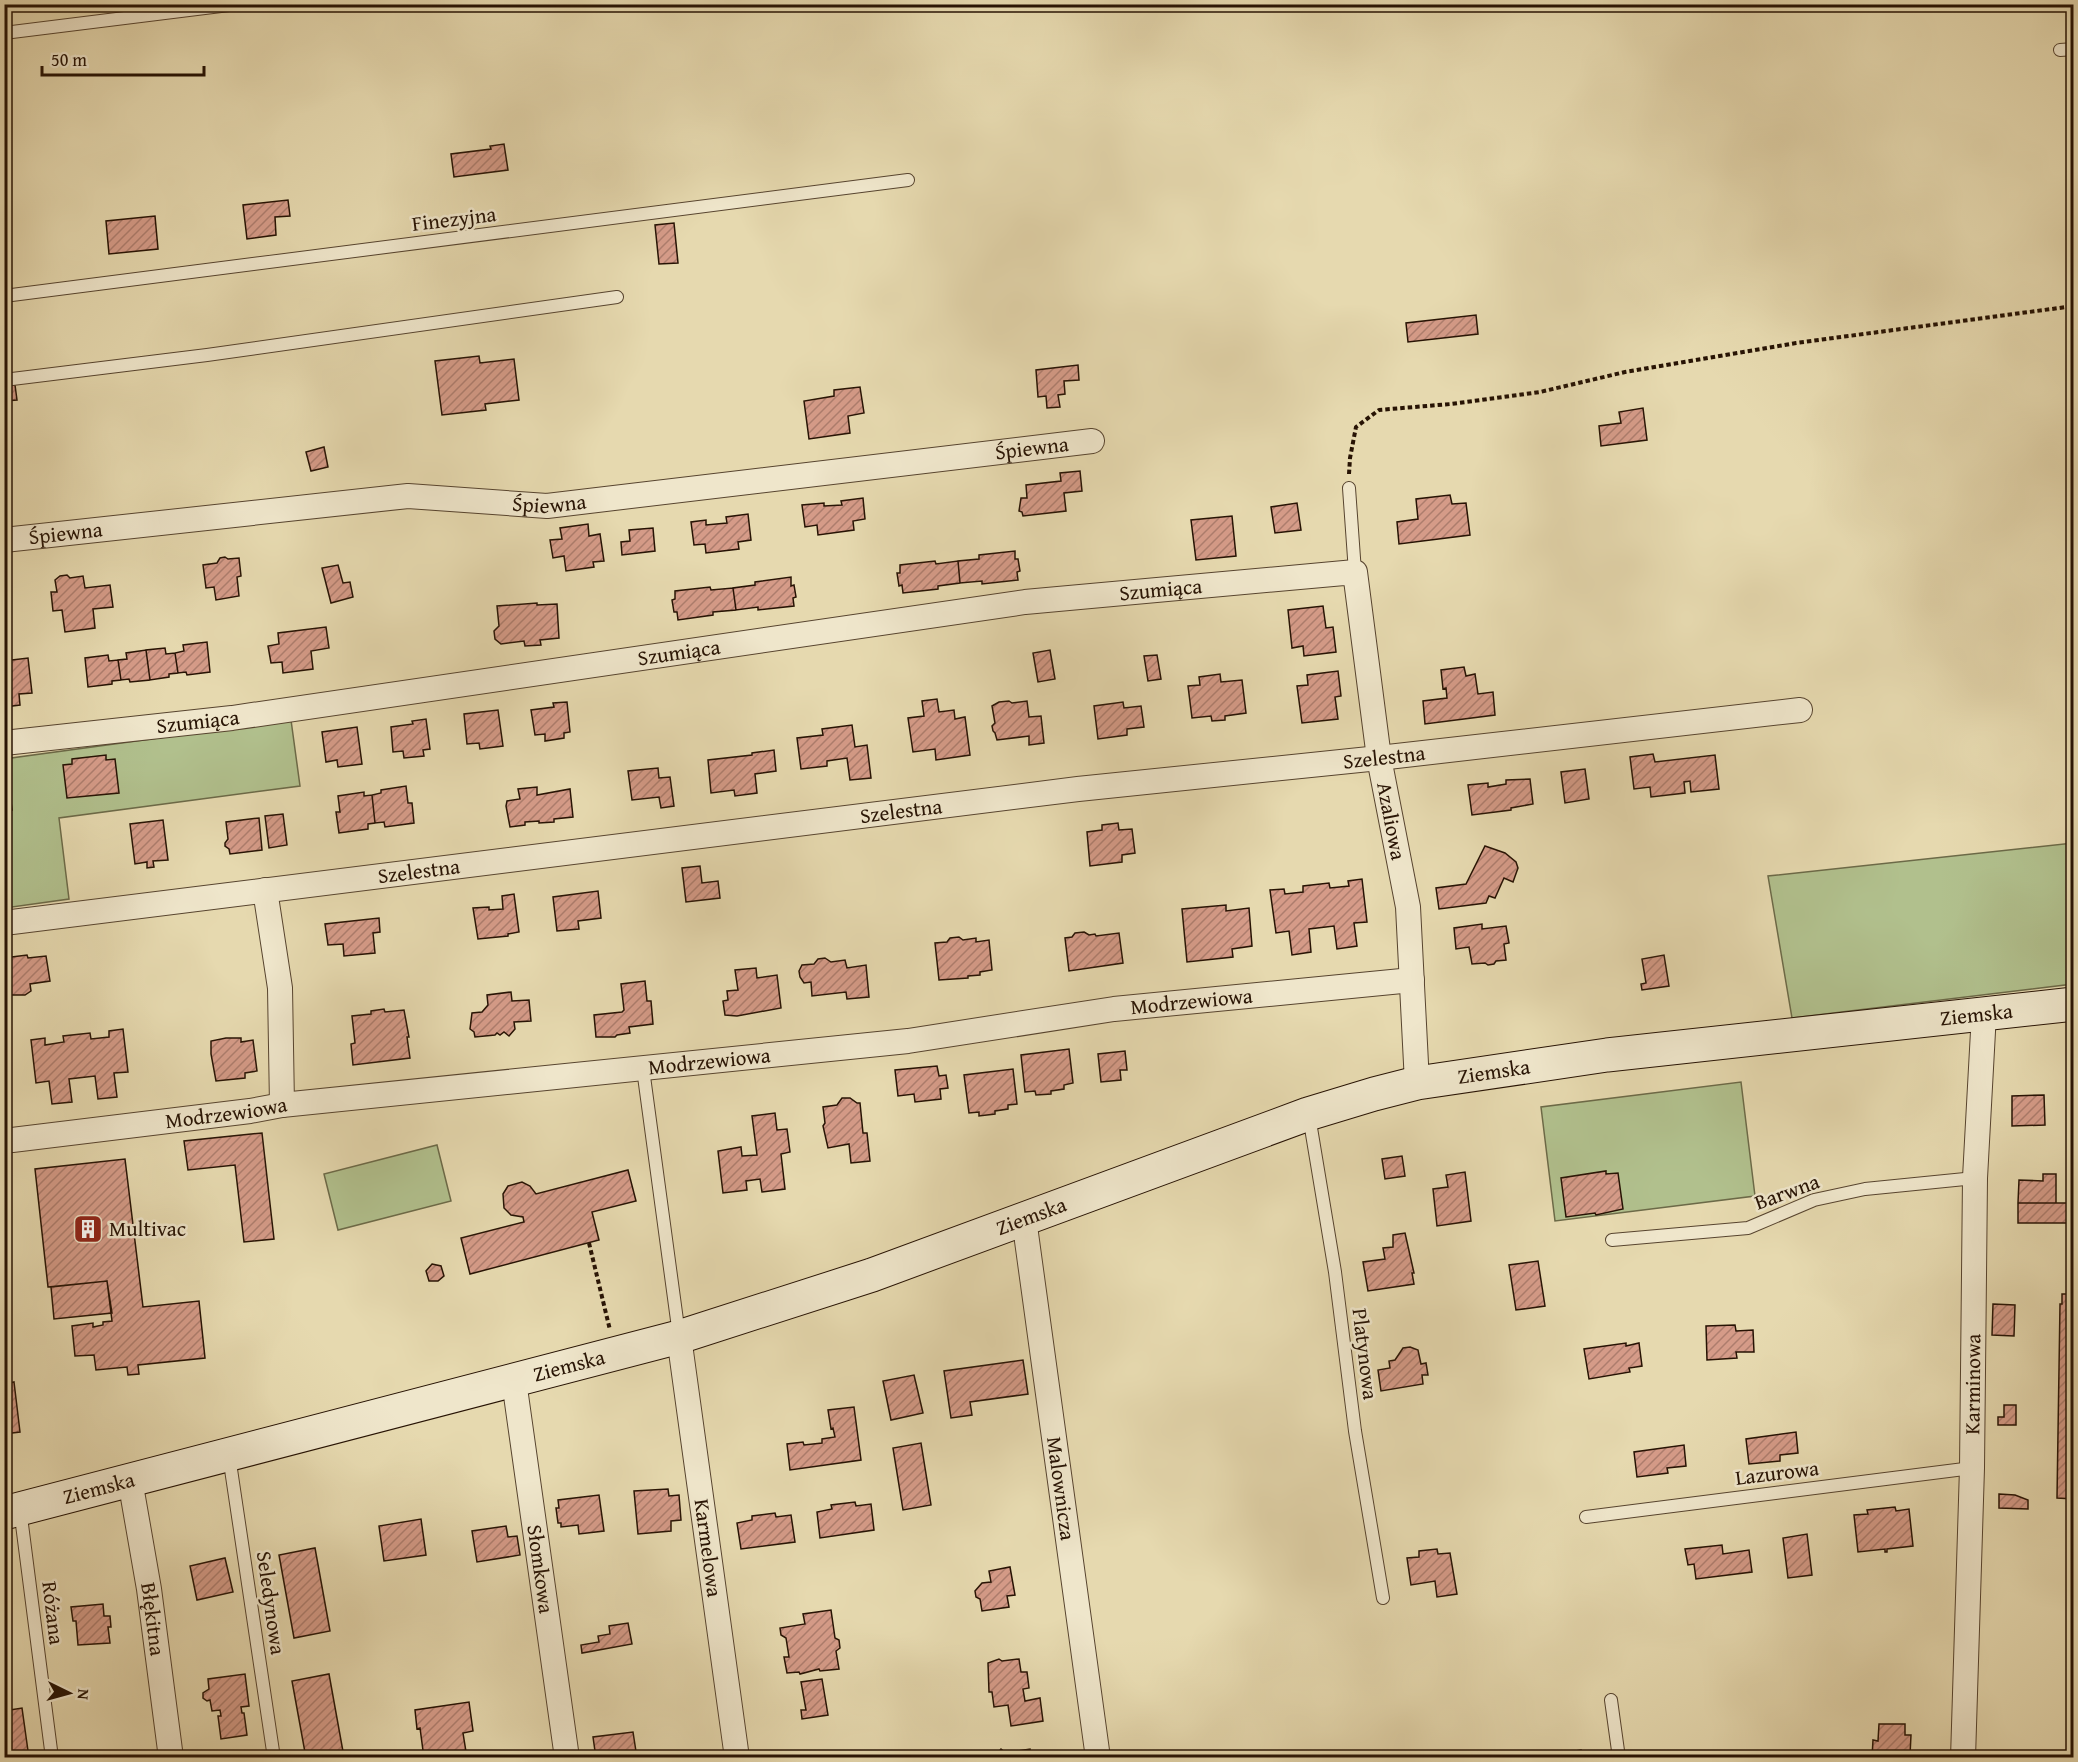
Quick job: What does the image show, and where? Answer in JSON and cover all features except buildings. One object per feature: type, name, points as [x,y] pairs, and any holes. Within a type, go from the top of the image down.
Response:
[{"type":"street","name":"Śpiewna","points":[[4,540],[408,496],[547,506],[1092,441]]},
{"type":"street","name":"Szumiąca","points":[[4,743],[232,718],[1025,602],[1355,572]]},
{"type":"street","name":"Azaliowa","points":[[1355,572],[1379,758],[1408,907],[1417,1083]]},
{"type":"street","name":"Szelestna","points":[[4,923],[1078,789],[1379,758],[1800,710]]},
{"type":"street","points":[[265,890],[280,988],[282,1105]]},
{"type":"street","name":"Modrzewiowa","points":[[4,1141],[250,1111],[282,1105],[908,1041],[1114,1009],[1412,980]]},
{"type":"street","name":"Ziemska","points":[[12,1511],[679,1337],[872,1275],[1308,1114],[1417,1083],[1607,1055],[2073,1004]]},
{"type":"street","name":"Karminowa","points":[[1963,1758],[1972,1468],[1975,1178],[1984,1013]]},
{"type":"street","name":"Malownicza","points":[[1024,1219],[1098,1758]]},
{"type":"street","name":"Karmelowa","points":[[679,1337],[737,1758]]},
{"type":"street","name":"Słomkowa","points":[[514,1381],[567,1758]]},
{"type":"street","name":"Błękitna","points":[[130,1480],[149,1589],[171,1758]]},
{"type":"lane","points":[[4,33],[237,4]]},
{"type":"lane","points":[[2060,50],[2073,49]]},
{"type":"lane","name":"Finezyjna","points":[[4,296],[908,180]]},
{"type":"lane","points":[[4,380],[207,355],[617,297]]},
{"type":"lane","name":"Azaliowa","points":[[1349,488],[1355,572]]},
{"type":"lane","points":[[643,1068],[679,1337]]},
{"type":"lane","name":"Platynowa","points":[[1308,1114],[1335,1272],[1355,1431],[1383,1598]]},
{"type":"lane","name":"Barwna","points":[[1612,1240],[1748,1228],[1814,1200],[1865,1189],[1975,1178]]},
{"type":"lane","name":"Seledynowa","points":[[229,1455],[274,1758]]},
{"type":"lane","name":"Lazurowa","points":[[1586,1517],[1972,1468]]},
{"type":"lane","name":"Różana","points":[[12,1511],[52,1758]]},
{"type":"lane","points":[[1611,1700],[1619,1758]]},
{"type":"path","points":[[1349,488],[1350,458],[1356,426],[1379,410],[1451,404],[1540,392],[1625,372],[1784,345],[2073,306]]},
{"type":"path","points":[[589,1243],[611,1332]]},
{"type":"green space","points":[[291,720],[300,786],[59,818],[69,899],[5,908],[4,759]]},
{"type":"green space","points":[[2073,843],[2073,984],[1792,1018],[1768,876]]},
{"type":"green space","points":[[1741,1082],[1755,1196],[1555,1221],[1541,1107]]},
{"type":"green space","points":[[437,1145],[451,1201],[338,1230],[324,1174]]},
{"type":"place","name":"Multivac","points":[[88,1229]]}]
